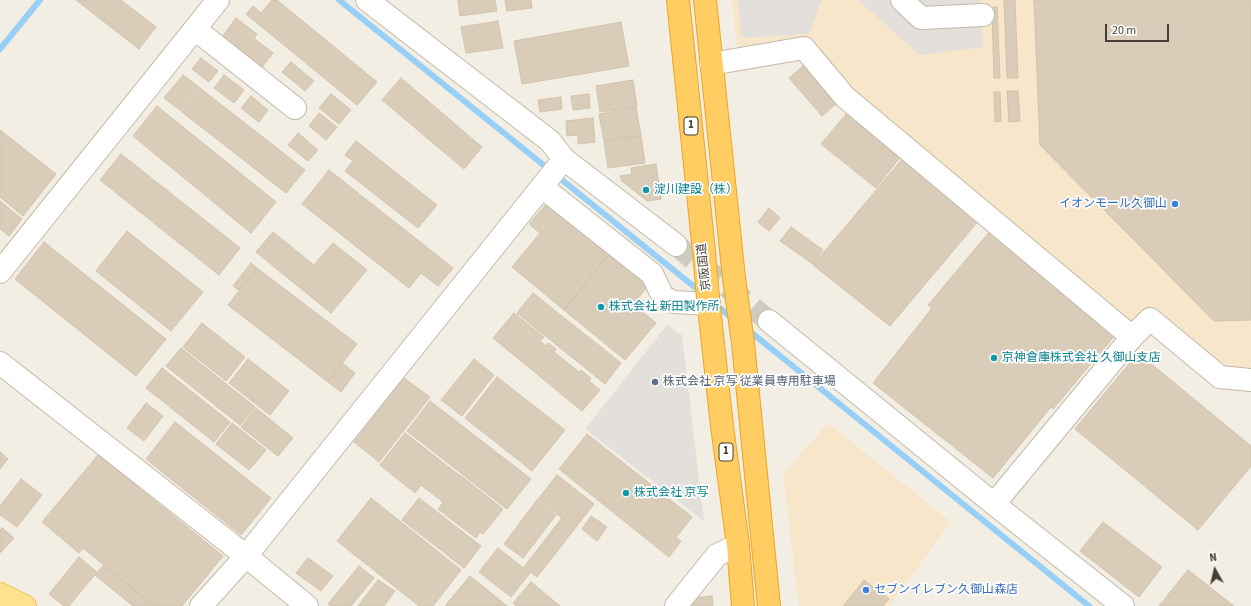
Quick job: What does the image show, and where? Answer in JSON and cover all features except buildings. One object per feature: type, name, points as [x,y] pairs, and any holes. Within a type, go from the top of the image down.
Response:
[{"type":"highway","name":"京阪国道","points":[[678,0],[722,426],[738,545],[743,606]]},
{"type":"highway","points":[[705,0],[734,278],[743,343],[769,606]]},
{"type":"main road","points":[[0,594],[25,606]]},
{"type":"street","points":[[0,272],[218,0]]},
{"type":"street","points":[[367,0],[550,141],[564,159],[676,245]]},
{"type":"street","points":[[902,0],[921,18],[983,15]]},
{"type":"street","points":[[195,29],[295,108]]},
{"type":"street","points":[[711,64],[804,48],[845,97],[1132,337]]},
{"type":"street","points":[[201,606],[246,556],[564,159]]},
{"type":"street","points":[[542,187],[652,274],[663,297],[674,302],[709,301]]},
{"type":"street","points":[[994,504],[1132,337],[1150,319],[1220,377],[1251,380]]},
{"type":"street","points":[[769,321],[994,504],[1123,606]]},
{"type":"street","points":[[0,363],[246,556],[307,606]]},
{"type":"street","points":[[676,606],[717,556],[738,545]]},
{"type":"shaded area","points":[[732,0],[1251,0],[1251,369],[1245,370],[1214,360],[1152,305],[1132,323],[854,93],[813,50],[808,38],[737,47]]},
{"type":"shaded area","points":[[738,0],[822,0],[809,34],[741,38]]},
{"type":"shaded area","points":[[858,0],[980,0],[983,47],[920,55]]},
{"type":"shaded area","name":"株式会社 京写 従業員専用駐車場","points":[[667,325],[682,335],[704,521],[585,429]]},
{"type":"shaded area","points":[[828,423],[951,522],[889,606],[799,606],[783,474]]},
{"type":"waterway","points":[[0,49],[40,0]]},
{"type":"waterway","points":[[339,0],[702,293]]},
{"type":"waterway","points":[[714,303],[733,319]]},
{"type":"waterway","points":[[747,329],[1089,606]]},
{"type":"tunnel","points":[[676,245],[769,321]]},
{"type":"place","name":"淀川建設（株）","points":[[646,190]]},
{"type":"place","name":"イオンモール久御山","points":[[1175,204]]},
{"type":"place","name":"株式会社 新田製作所","points":[[601,307]]},
{"type":"place","name":"京神倉庫株式会社 久御山支店","points":[[994,358]]},
{"type":"place","name":"株式会社 京写 従業員専用駐車場","points":[[655,382]]},
{"type":"place","name":"株式会社 京写","points":[[626,493]]},
{"type":"place","name":"セブンイレブン久御山森店","points":[[866,590]]}]
